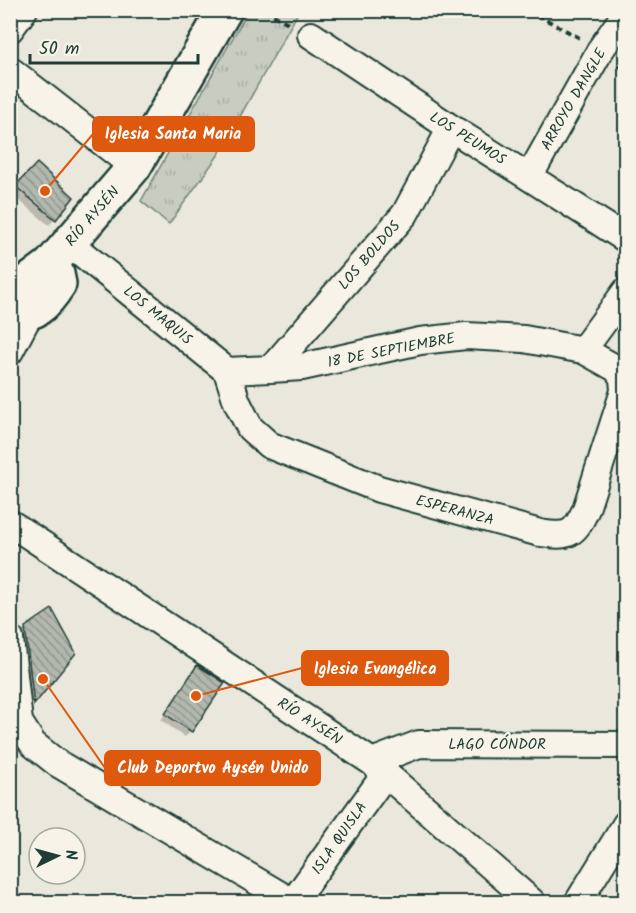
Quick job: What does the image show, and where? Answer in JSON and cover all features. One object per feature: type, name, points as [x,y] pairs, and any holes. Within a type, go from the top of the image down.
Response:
[{"type":"street","points":[[10,29],[24,10]]},
{"type":"street","name":"RÍO AYSÉN","points":[[17,305],[134,167],[225,10]]},
{"type":"street","name":"ARROYO DANGLE","points":[[529,177],[601,49],[620,23]]},
{"type":"street","name":"LOS PEUMOS","points":[[311,35],[451,129],[626,239]]},
{"type":"street","points":[[10,70],[134,167]]},
{"type":"street","name":"LOS BOLDOS","points":[[262,370],[405,214],[451,129]]},
{"type":"street","name":"LOS MAQUIS","points":[[59,254],[226,371]]},
{"type":"street","points":[[583,350],[626,291]]},
{"type":"street","points":[[10,351],[17,305]]},
{"type":"street","name":"18 DE SEPTIEMBRE","points":[[262,370],[302,367],[420,341],[466,336],[524,339],[583,350],[617,369],[624,378]]},
{"type":"street","points":[[226,371],[262,370]]},
{"type":"street","name":"ESPERANZA","points":[[226,371],[237,402],[250,428],[269,446],[379,489],[540,533],[560,536],[572,531],[580,522],[586,509],[624,391],[624,378]]},
{"type":"street","name":"RÍO AYSÉN","points":[[10,523],[379,767],[532,903]]},
{"type":"street","points":[[10,639],[19,722],[33,744],[57,763],[293,903]]},
{"type":"street","name":"LAGO CÓNDOR","points":[[379,767],[419,744],[626,745]]},
{"type":"street","name":"ISLA QUISLA","points":[[293,903],[379,767]]},
{"type":"street","points":[[578,903],[626,824]]},
{"type":"green space","points":[[248,11],[299,11],[219,154],[169,224],[141,201]]},
{"type":"building","points":[[37,163],[74,197],[56,220],[15,186]]},
{"type":"building","points":[[52,609],[76,653],[34,705],[25,627]]},
{"type":"building","points":[[197,665],[225,683],[192,732],[165,714]]},
{"type":"place","name":"Iglesia Santa Maria","points":[[45,191]]},
{"type":"place","name":"Club Deportvo Aysén Unido","points":[[43,679]]},
{"type":"place","name":"Iglesia Evangélica","points":[[196,696]]}]
